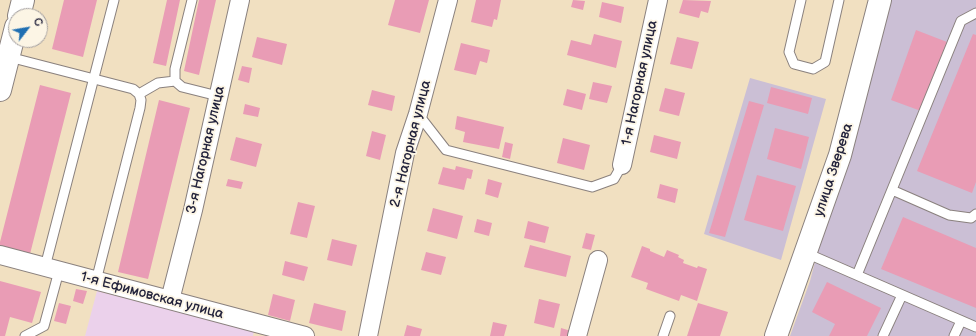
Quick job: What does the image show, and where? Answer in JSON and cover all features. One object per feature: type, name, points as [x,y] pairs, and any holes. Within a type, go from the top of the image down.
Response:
[{"type":"street","name":"3-я Нагорная улица","points":[[170,300],[193,210],[240,0]]},
{"type":"street","name":"2-я Нагорная улица","points":[[368,336],[406,153],[418,114],[448,0]]},
{"type":"street","name":"1-я Нагорная улица","points":[[622,165],[658,0]]},
{"type":"street","name":"улица Зверева","points":[[776,336],[840,154],[880,0]]},
{"type":"street","points":[[0,90],[11,48]]},
{"type":"street","name":"1-я Ефимовская улица","points":[[0,255],[305,336]]},
{"type":"street","points":[[577,336],[598,260]]},
{"type":"lane","points":[[25,336],[44,326],[52,269],[93,80],[114,0]]},
{"type":"lane","points":[[175,81],[175,69],[192,0]]},
{"type":"lane","points":[[801,0],[789,52],[794,64],[813,69],[825,62],[839,0]]},
{"type":"lane","points":[[857,275],[961,21],[976,13]]},
{"type":"lane","points":[[9,57],[93,80],[133,89],[139,94],[141,100],[140,108],[96,281]]},
{"type":"lane","points":[[139,94],[158,83],[175,81],[182,87],[218,96]]},
{"type":"lane","points":[[418,114],[446,150],[592,187],[614,179],[622,165]]},
{"type":"lane","points":[[892,190],[949,215],[971,218],[976,214]]},
{"type":"lane","points":[[806,253],[976,327]]},
{"type":"lane","points":[[883,336],[902,295]]},
{"type":"lane","points":[[663,336],[670,316]]},
{"type":"lane","points":[[954,336],[962,321]]},
{"type":"shaded area","points":[[883,0],[976,0],[976,336],[790,336],[810,281]]},
{"type":"shaded area","points":[[750,78],[826,99],[781,260],[704,234]]},
{"type":"shaded area","points":[[97,291],[254,331],[253,336],[85,336]]},
{"type":"building","points":[[64,0],[97,0],[83,57],[52,49]]},
{"type":"building","points":[[167,0],[180,0],[166,66],[153,63]]},
{"type":"building","points":[[199,0],[216,0],[199,75],[184,71]]},
{"type":"building","points":[[395,0],[429,0],[420,33],[388,25]]},
{"type":"building","points":[[476,0],[501,0],[497,20],[494,19],[492,27],[471,22]]},
{"type":"building","points":[[573,0],[585,1],[583,10],[571,7]]},
{"type":"building","points":[[683,0],[711,1],[708,13],[701,11],[699,18],[679,13]]},
{"type":"building","points":[[602,2],[624,7],[621,23],[599,17]]},
{"type":"building","points":[[916,30],[947,42],[921,111],[891,100]]},
{"type":"building","points":[[594,34],[622,41],[616,68],[567,55],[571,40],[591,45]]},
{"type":"building","points":[[973,34],[976,35],[976,182],[972,193],[917,171]]},
{"type":"building","points":[[257,37],[287,44],[282,65],[252,57]]},
{"type":"building","points":[[677,37],[699,42],[692,69],[670,64]]},
{"type":"building","points":[[461,43],[490,50],[487,63],[480,61],[476,75],[454,70]]},
{"type":"building","points":[[242,66],[252,68],[249,83],[238,80]]},
{"type":"building","points":[[593,82],[612,86],[607,103],[589,99]]},
{"type":"building","points":[[40,85],[71,93],[30,254],[0,246],[0,242]]},
{"type":"building","points":[[771,87],[812,98],[808,114],[767,103]]},
{"type":"building","points":[[665,88],[685,93],[679,116],[659,111]]},
{"type":"building","points":[[567,89],[586,94],[582,110],[563,105]]},
{"type":"building","points":[[372,90],[395,96],[392,111],[368,105]]},
{"type":"building","points":[[159,100],[190,108],[148,279],[118,272]]},
{"type":"building","points":[[749,101],[764,105],[725,237],[709,233]]},
{"type":"building","points":[[245,104],[260,108],[258,117],[243,114]]},
{"type":"building","points":[[457,116],[504,127],[499,149],[463,142],[465,132],[455,129]]},
{"type":"building","points":[[775,128],[809,137],[801,169],[767,159]]},
{"type":"building","points":[[372,131],[386,135],[380,160],[366,156]]},
{"type":"building","points":[[654,135],[681,142],[677,159],[650,152]]},
{"type":"building","points":[[236,137],[262,144],[256,167],[230,160]]},
{"type":"building","points":[[563,138],[590,145],[584,170],[557,163]]},
{"type":"building","points":[[505,142],[513,144],[510,159],[502,157]]},
{"type":"building","points":[[456,166],[473,170],[471,179],[467,178],[464,190],[438,184],[443,167],[455,170]]},
{"type":"building","points":[[757,175],[796,186],[783,231],[744,220]]},
{"type":"building","points":[[228,179],[243,182],[241,189],[226,186]]},
{"type":"building","points":[[488,179],[502,183],[498,198],[485,194]]},
{"type":"building","points":[[660,184],[678,189],[675,203],[657,198]]},
{"type":"building","points":[[298,202],[315,206],[307,238],[290,234]]},
{"type":"building","points":[[433,208],[463,216],[457,239],[427,231]]},
{"type":"building","points":[[903,217],[976,248],[976,308],[881,269]]},
{"type":"building","points":[[477,219],[492,223],[489,236],[474,232]]},
{"type":"building","points":[[528,221],[549,227],[545,243],[524,238]]},
{"type":"building","points":[[586,233],[595,235],[591,250],[582,248]]},
{"type":"building","points":[[332,239],[357,245],[352,266],[327,260]]},
{"type":"building","points":[[530,245],[571,256],[566,277],[524,267]]},
{"type":"building","points":[[642,246],[664,257],[667,250],[679,255],[678,257],[684,260],[683,263],[697,268],[698,266],[707,269],[697,301],[681,295],[679,301],[646,289],[648,283],[631,277]]},
{"type":"building","points":[[426,252],[446,257],[441,275],[421,270]]},
{"type":"building","points":[[285,261],[308,267],[304,281],[282,275]]},
{"type":"building","points":[[0,281],[41,292],[32,323],[10,317],[5,336],[0,336]]},
{"type":"building","points":[[827,282],[881,308],[867,336],[829,336],[835,324],[812,312]]},
{"type":"building","points":[[76,289],[87,291],[83,304],[73,301]]},
{"type":"building","points":[[273,294],[295,300],[290,321],[268,315]]},
{"type":"building","points":[[539,299],[560,304],[554,328],[534,323]]},
{"type":"building","points":[[59,303],[71,306],[66,324],[54,321]]},
{"type":"building","points":[[314,303],[346,311],[342,331],[309,323]]},
{"type":"building","points":[[698,303],[728,312],[720,336],[687,336]]},
{"type":"building","points":[[493,322],[507,325],[504,336],[490,336]]},
{"type":"building","points":[[407,325],[422,329],[420,336],[404,336]]},
{"type":"building","points":[[561,328],[571,331],[570,336],[560,336]]}]
